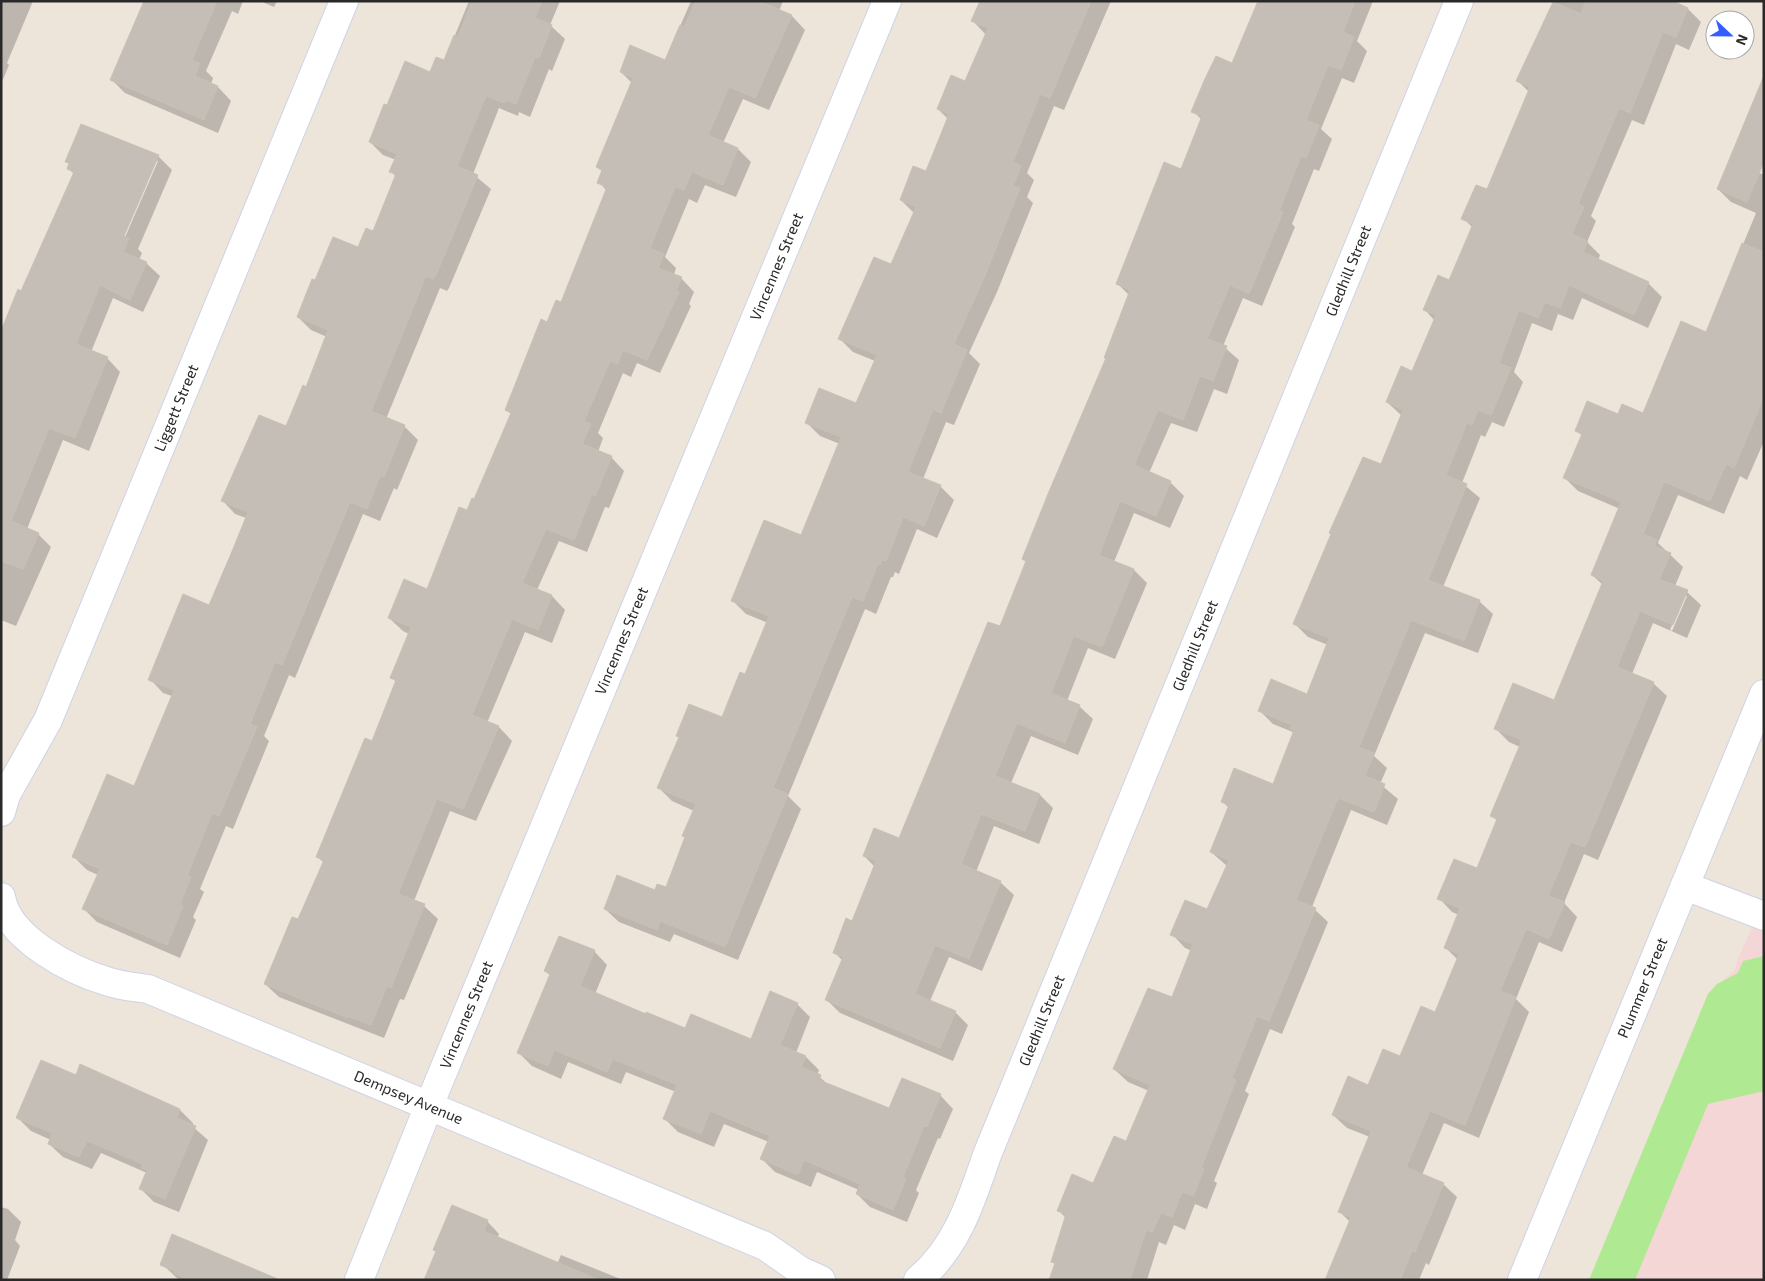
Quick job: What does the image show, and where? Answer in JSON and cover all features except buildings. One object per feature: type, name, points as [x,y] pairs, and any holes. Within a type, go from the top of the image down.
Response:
[{"type":"street","name":"Liggett Street","points":[[1,812],[6,795],[48,720],[344,1]]},
{"type":"street","name":"Vincennes Street","points":[[359,1280],[428,1108],[887,1]]},
{"type":"street","name":"Gledhill Street","points":[[918,1280],[934,1266],[958,1233],[990,1146],[1460,1]]},
{"type":"street","name":"Plummer Street","points":[[1522,1280],[1764,694]]},
{"type":"street","points":[[1685,886],[1764,916]]},
{"type":"street","name":"Dempsey Avenue","points":[[2,904],[20,933],[69,966],[110,982],[148,989],[428,1108],[765,1246],[801,1271],[821,1280]]},
{"type":"shaded area","points":[[1764,901],[1764,1280],[1589,1280],[1708,994],[1735,970],[1737,961]]},
{"type":"green space","points":[[1764,956],[1764,1091],[1708,1104],[1635,1280],[1589,1280],[1708,994],[1717,984],[1738,973],[1743,961]]}]
